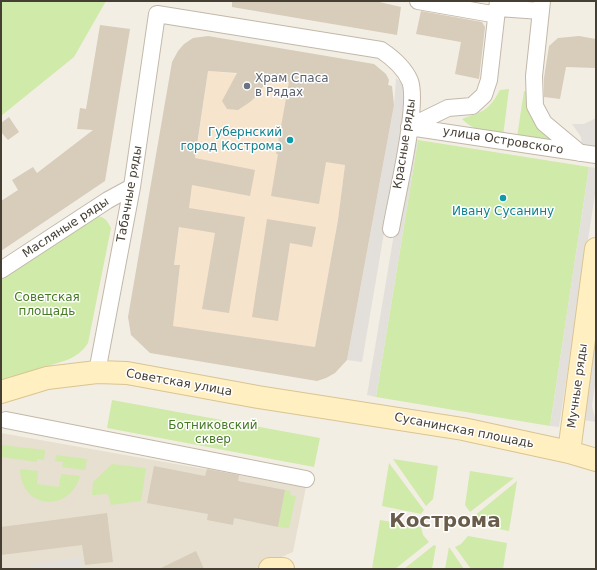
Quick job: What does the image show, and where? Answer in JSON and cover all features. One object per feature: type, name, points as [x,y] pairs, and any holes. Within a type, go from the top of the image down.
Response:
[{"type":"main road","name":"Мучные ряды","points":[[569,452],[596,248]]},
{"type":"main road","name":"Советская улица","points":[[1,392],[47,378],[97,372],[126,373],[258,397],[358,412]]},
{"type":"main road","name":"Сусанинская площадь","points":[[358,412],[464,429],[569,452],[596,460]]},
{"type":"street","points":[[418,1],[492,14],[497,9],[541,6],[534,76],[535,106],[544,123],[580,153]]},
{"type":"street","points":[[409,127],[448,108],[472,106],[484,95],[490,80],[497,9]]},
{"type":"street","name":"Красные ряды","points":[[157,14],[381,50],[398,62],[410,80],[413,94],[409,127],[391,229]]},
{"type":"street","name":"Табачные ряды","points":[[97,372],[132,187],[157,14]]},
{"type":"street","name":"улица Островского","points":[[409,127],[596,155]]},
{"type":"street","name":"Масляные ряды","points":[[1,270],[108,200],[132,187]]},
{"type":"street","points":[[6,420],[306,479]]},
{"type":"shaded area","points":[[208,71],[268,77],[354,96],[338,220],[315,347],[173,326],[180,265],[174,265],[185,190],[191,190]]},
{"type":"shaded area","points":[[396,78],[406,86],[407,98],[362,362],[347,360],[394,105]]},
{"type":"shaded area","points":[[596,118],[596,150],[582,149],[581,137],[572,124],[584,124]]},
{"type":"shaded area","points":[[410,138],[418,140],[376,397],[367,395]]},
{"type":"shaded area","points":[[589,167],[596,168],[596,188],[559,427],[550,426]]},
{"type":"shaded area","points":[[596,283],[596,377],[592,406],[596,422],[577,419]]},
{"type":"shaded area","points":[[1,433],[306,487],[293,552],[254,569],[1,569]]},
{"type":"shaded area","points":[[81,557],[82,569],[33,569],[32,564]]},
{"type":"green space","points":[[1,1],[106,1],[74,57],[1,116]]},
{"type":"green space","points":[[509,89],[503,136],[476,129],[462,119],[484,110],[492,103],[500,90]]},
{"type":"green space","points":[[524,91],[527,92],[555,143],[517,137]]},
{"type":"green space","points":[[418,140],[589,167],[550,426],[376,397]]},
{"type":"green space","name":"Советская площадь","points":[[95,216],[105,219],[111,228],[88,343],[79,353],[67,360],[1,381],[1,278]]},
{"type":"green space","name":"Ботниковский сквер","points":[[112,400],[320,438],[314,467],[107,428]]},
{"type":"green space","points":[[1,445],[45,450],[44,460],[37,459],[37,462],[1,457]]},
{"type":"green space","points":[[56,455],[87,459],[85,470],[62,467],[63,462],[55,461]]},
{"type":"green space","points":[[393,459],[438,466],[433,499],[426,506]]},
{"type":"green space","points":[[389,463],[424,510],[421,514],[382,506]]},
{"type":"green space","points":[[112,464],[146,468],[141,501],[111,505],[108,494],[92,495],[93,482]]},
{"type":"green space","points":[[20,469],[38,471],[37,484],[59,487],[61,474],[80,476],[74,488],[66,497],[56,501],[46,502],[37,499],[28,492],[22,482]]},
{"type":"green space","points":[[470,471],[514,478],[470,512],[465,505]]},
{"type":"green space","points":[[517,481],[509,531],[474,524],[473,517]]},
{"type":"green space","points":[[285,490],[291,491],[290,495],[296,496],[289,528],[278,527]]},
{"type":"green space","points":[[380,520],[421,527],[423,535],[429,542],[395,569],[372,569]]},
{"type":"green space","points":[[468,536],[507,543],[503,569],[471,569],[455,547],[461,544]]},
{"type":"green space","points":[[434,545],[436,546],[432,569],[404,569]]},
{"type":"green space","points":[[449,547],[464,569],[445,569]]},
{"type":"building","points":[[232,1],[375,1],[401,7],[397,35],[232,7]]},
{"type":"building","points":[[421,11],[482,22],[485,27],[479,79],[455,74],[461,42],[416,34]]},
{"type":"building","points":[[100,25],[130,29],[105,181],[1,251],[1,201],[18,190],[12,180],[33,167],[37,173],[93,130],[77,129],[80,108],[86,109]]},
{"type":"building","points":[[208,36],[374,64],[386,74],[389,80],[388,85],[392,86],[394,105],[347,360],[335,373],[326,378],[317,381],[150,353],[131,335],[128,317],[172,62],[184,44],[193,38]],"holes":[[[208,71],[237,73],[222,101],[227,109],[238,110],[250,102],[259,94],[268,77],[289,82],[276,154],[278,154],[271,196],[319,204],[326,162],[345,165],[338,220],[315,347],[173,326],[180,265],[174,265],[179,227],[215,233],[202,309],[229,313],[245,217],[189,208],[192,185],[250,196],[255,170],[195,158]]]},
{"type":"building","points":[[579,36],[596,39],[596,68],[566,67],[560,99],[544,97],[544,78],[549,46],[558,38]]},
{"type":"building","points":[[9,117],[19,132],[8,140],[1,132],[1,123]]},
{"type":"building","points":[[267,219],[316,227],[312,247],[290,243],[278,321],[252,317]]},
{"type":"building","points":[[154,466],[205,476],[207,469],[239,475],[238,481],[285,490],[278,527],[234,518],[233,525],[207,520],[208,514],[147,503]]},
{"type":"building","points":[[107,513],[113,562],[85,565],[82,545],[1,555],[1,527]]},
{"type":"building","points":[[196,551],[204,569],[159,569]]},
{"type":"place","name":"Храм Спаса в Рядах","points":[[247,86]]},
{"type":"place","name":"Губернский город Кострома","points":[[290,140]]},
{"type":"place","name":"Ивану Сусанину","points":[[503,198]]},
{"type":"district","name":"Кострома","points":[[445,522]]}]
